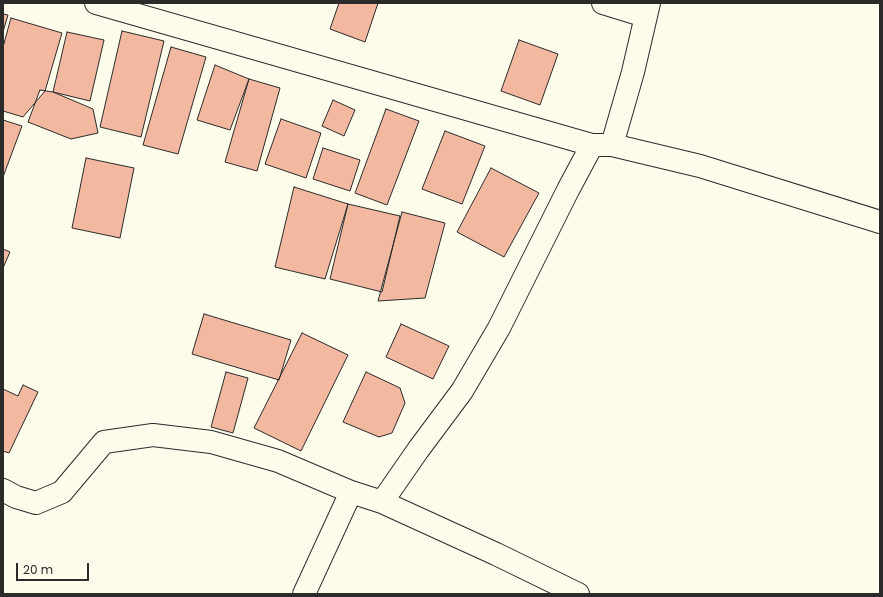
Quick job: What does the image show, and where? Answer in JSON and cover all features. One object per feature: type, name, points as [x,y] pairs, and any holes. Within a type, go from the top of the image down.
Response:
[{"type":"street","points":[[96,3],[602,145],[700,166],[880,222]]},
{"type":"street","points":[[382,502],[462,391],[502,322],[568,190],[602,145],[634,72],[647,9],[602,3]]},
{"type":"street","points":[[3,490],[16,497],[36,502],[62,492],[104,442],[153,436],[211,442],[278,461],[350,492],[382,502],[578,594]]},
{"type":"street","points":[[304,594],[350,492]]},
{"type":"building","points":[[339,3],[378,3],[365,42],[330,29]]},
{"type":"building","points":[[3,14],[8,15],[3,32]]},
{"type":"building","points":[[11,18],[62,33],[45,91],[23,117],[3,111],[3,47]]},
{"type":"building","points":[[122,31],[164,41],[141,137],[100,127]]},
{"type":"building","points":[[67,32],[104,40],[90,101],[53,92]]},
{"type":"building","points":[[519,40],[558,54],[540,105],[501,91]]},
{"type":"building","points":[[171,47],[206,57],[178,154],[143,145]]},
{"type":"building","points":[[215,65],[249,79],[230,130],[197,120]]},
{"type":"building","points":[[249,79],[280,88],[257,171],[225,162]]},
{"type":"building","points":[[40,90],[53,92],[93,109],[98,133],[71,139],[28,122]]},
{"type":"building","points":[[333,100],[355,110],[344,136],[322,126]]},
{"type":"building","points":[[386,109],[419,121],[387,205],[355,193]]},
{"type":"building","points":[[281,119],[321,133],[306,178],[265,164]]},
{"type":"building","points":[[3,120],[22,126],[3,177]]},
{"type":"building","points":[[445,131],[485,146],[462,204],[422,189]]},
{"type":"building","points":[[323,148],[360,160],[350,191],[313,179]]},
{"type":"building","points":[[86,158],[134,168],[120,238],[72,228]]},
{"type":"building","points":[[491,168],[539,193],[504,257],[457,232]]},
{"type":"building","points":[[294,187],[348,204],[325,279],[275,267]]},
{"type":"building","points":[[348,204],[400,216],[382,292],[330,279]]},
{"type":"building","points":[[402,212],[445,223],[425,298],[378,301]]},
{"type":"building","points":[[3,249],[10,252],[3,268]]},
{"type":"building","points":[[204,314],[291,340],[279,380],[192,354]]},
{"type":"building","points":[[401,324],[449,346],[433,379],[386,357]]},
{"type":"building","points":[[302,333],[348,355],[301,451],[254,428]]},
{"type":"building","points":[[226,372],[248,378],[233,433],[211,427]]},
{"type":"building","points":[[366,372],[400,388],[405,403],[392,433],[379,437],[343,422]]},
{"type":"building","points":[[23,385],[38,392],[9,453],[3,451],[3,389],[18,396]]}]
